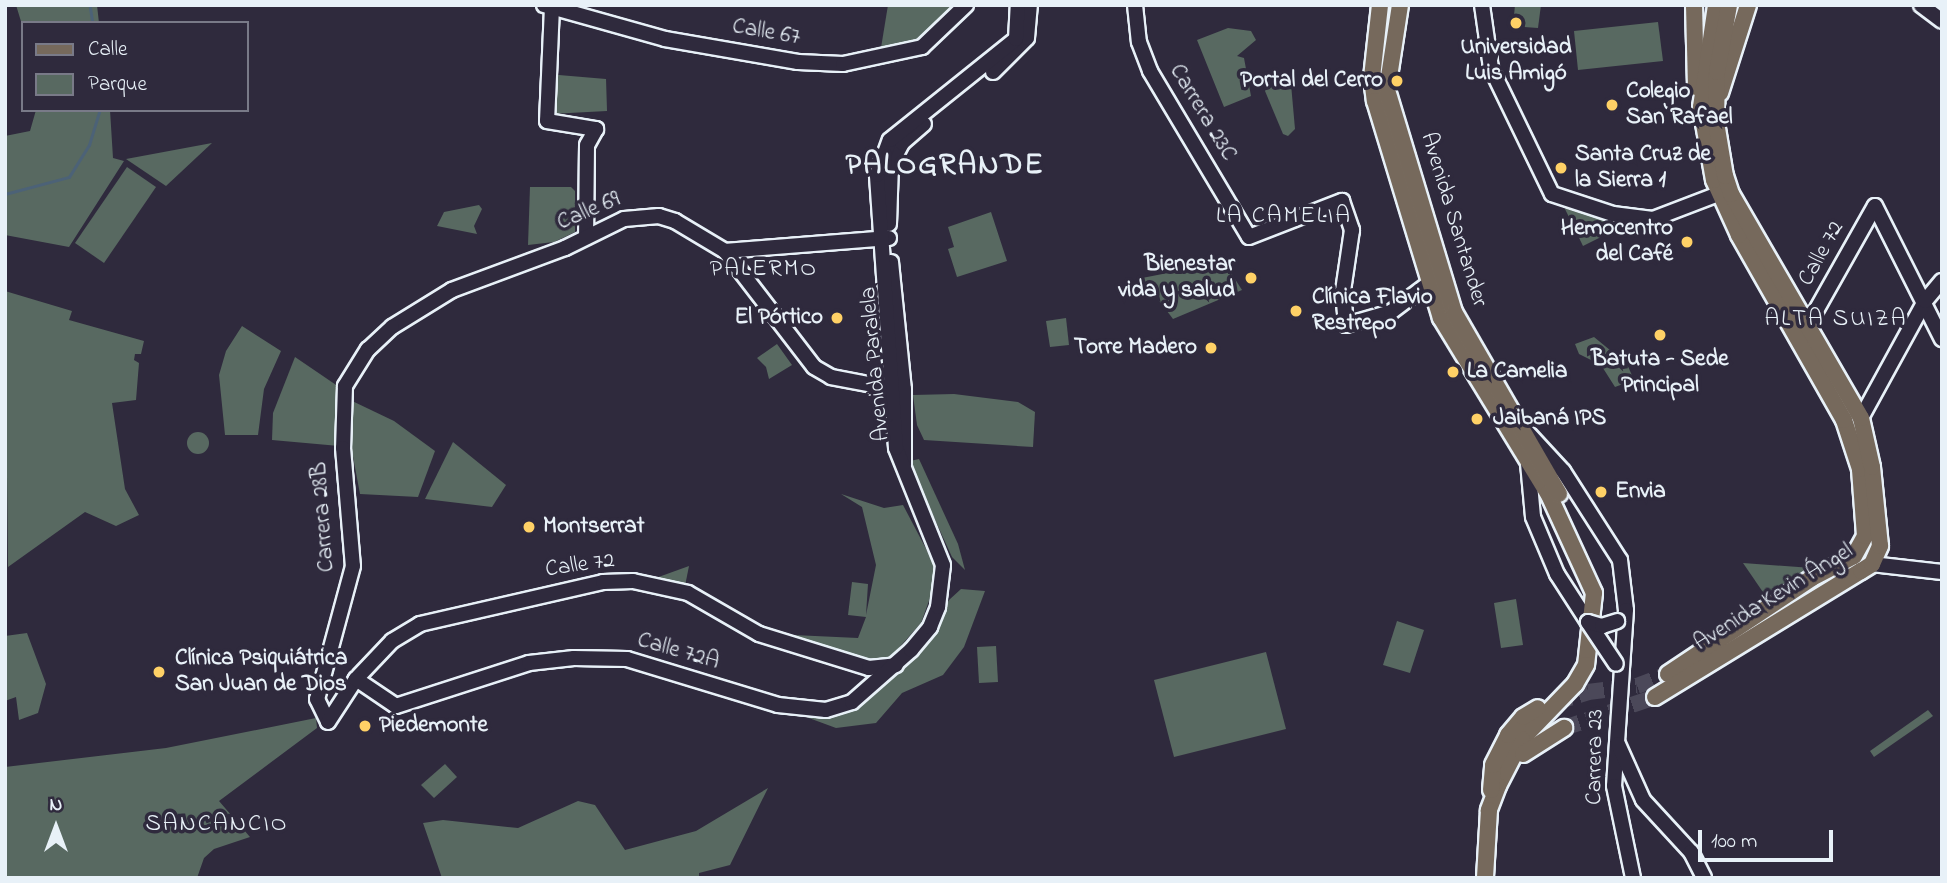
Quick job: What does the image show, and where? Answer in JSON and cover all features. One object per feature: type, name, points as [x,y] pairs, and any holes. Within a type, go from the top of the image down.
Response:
[{"type":"main road","name":"Avenida Santander","points":[[1380,5],[1372,78],[1375,101],[1432,285],[1452,340],[1528,463]]},
{"type":"main road","name":"Avenida Santander","points":[[1400,5],[1387,90],[1432,285],[1523,429]]},
{"type":"main road","points":[[1694,5],[1695,78],[1709,104]]},
{"type":"main road","name":"Avenida Kevin Ángel","points":[[1668,674],[1812,578],[1854,556],[1863,543],[1865,522],[1854,444],[1718,194],[1709,104],[1716,5]]},
{"type":"main road","name":"Avenida Kevin Ángel","points":[[1655,697],[1798,613],[1872,564],[1880,546],[1879,519],[1861,418],[1809,323],[1731,194],[1709,104],[1729,5]]},
{"type":"main road","points":[[1709,104],[1748,5]]},
{"type":"main road","points":[[1496,878],[1499,812],[1523,754],[1541,729],[1583,688],[1598,652],[1603,606],[1595,565],[1523,429]]},
{"type":"main road","points":[[1489,810],[1522,739],[1575,684],[1591,648],[1592,581],[1548,492],[1528,463]]},
{"type":"main road","points":[[1812,578],[1821,584],[1822,595]]},
{"type":"main road","points":[[1788,594],[1789,607],[1798,613]]},
{"type":"main road","points":[[1485,878],[1489,810],[1498,751],[1516,724],[1538,708]]},
{"type":"main road","points":[[1523,754],[1564,728]]},
{"type":"street","name":"Calle 67","points":[[548,6],[665,39],[799,62],[843,64],[922,47],[966,5]]},
{"type":"street","name":"Avenida Paralela","points":[[896,665],[930,627],[943,593],[939,549],[896,448],[897,390],[877,175],[885,149],[901,130],[1016,39],[1018,5]]},
{"type":"street","name":"Avenida Paralela","points":[[885,239],[889,176],[895,154],[913,132],[1018,52],[1027,38],[1030,5]]},
{"type":"street","name":"Carrera 23C","points":[[1135,5],[1139,41],[1150,71],[1178,110],[1249,237],[1342,201],[1352,230],[1343,290],[1346,325],[1391,312],[1432,285]]},
{"type":"street","points":[[1482,5],[1491,68],[1552,194],[1613,214],[1653,219],[1718,194]]},
{"type":"street","points":[[1921,5],[1942,21]]},
{"type":"street","points":[[548,6],[547,121],[596,129],[587,145],[586,236]]},
{"type":"street","name":"Calle 72","points":[[1809,323],[1875,206],[1926,302]]},
{"type":"street","name":"Calle 69","points":[[345,386],[368,349],[419,308],[624,219],[659,216],[724,251]]},
{"type":"street","points":[[724,251],[885,239]]},
{"type":"street","points":[[724,251],[814,367],[831,377],[897,390]]},
{"type":"street","points":[[1861,418],[1926,302],[1942,281]]},
{"type":"street","points":[[1926,302],[1942,339]]},
{"type":"street","name":"Carrera 28B","points":[[328,722],[317,699],[319,680],[353,566],[343,449],[345,386]]},
{"type":"street","name":"Avenida Santander","points":[[1523,429],[1563,471],[1614,546],[1621,615]]},
{"type":"street","name":"Avenida Santander","points":[[1528,463],[1534,517],[1557,575],[1586,619]]},
{"type":"street","points":[[1872,564],[1942,572]]},
{"type":"street","name":"Calle 72","points":[[328,722],[356,679],[392,641],[420,624],[554,591],[633,581],[688,593],[759,634],[869,667],[896,665]]},
{"type":"street","points":[[460,627],[470,612]]},
{"type":"street","points":[[1586,619],[1602,626],[1621,615]]},
{"type":"street","name":"Carrera 23","points":[[1621,615],[1616,805],[1633,878]]},
{"type":"street","name":"Carrera 23","points":[[1586,619],[1616,664],[1621,678]]},
{"type":"street","name":"Calle 72A","points":[[356,679],[396,706],[497,670],[575,658],[627,659],[778,705],[825,710],[852,702],[896,665]]},
{"type":"street","points":[[869,667],[877,681]]},
{"type":"street","points":[[1618,744],[1643,800],[1691,852],[1704,878]]},
{"type":"green space","points":[[16,5],[97,5],[99,21],[21,21]]},
{"type":"green space","points":[[888,5],[964,5],[934,36],[880,54]]},
{"type":"green space","points":[[1515,5],[1541,5],[1538,28],[1513,26]]},
{"type":"green space","points":[[1658,22],[1663,61],[1578,70],[1574,31]]},
{"type":"green space","points":[[1228,28],[1251,31],[1256,40],[1237,56],[1244,58],[1251,96],[1224,107],[1197,40]]},
{"type":"green space","points":[[547,74],[606,79],[607,111],[550,114]]},
{"type":"green space","points":[[1291,84],[1295,129],[1288,136],[1283,134],[1265,91],[1268,86]]},
{"type":"green space","points":[[35,112],[110,112],[113,158],[124,161],[69,247],[5,235],[5,136],[30,131]]},
{"type":"green space","points":[[212,143],[166,186],[126,159]]},
{"type":"green space","points":[[127,167],[156,187],[104,263],[75,243]]},
{"type":"green space","points":[[530,187],[571,187],[575,191],[575,232],[554,242],[528,245]]},
{"type":"green space","points":[[479,205],[482,209],[474,226],[477,234],[437,226],[444,212]]},
{"type":"green space","points":[[1567,205],[1608,217],[1615,230],[1583,246],[1565,209]]},
{"type":"green space","points":[[991,212],[1007,261],[957,277],[948,249],[954,247],[948,227]]},
{"type":"green space","points":[[1224,262],[1242,290],[1173,319],[1142,278]]},
{"type":"green space","points":[[5,291],[72,311],[69,320],[144,341],[141,354],[135,354],[134,360],[139,363],[136,400],[112,403],[125,489],[139,515],[116,526],[85,512],[8,567]]},
{"type":"green space","points":[[1066,318],[1069,345],[1050,347],[1046,321]]},
{"type":"green space","points":[[242,326],[281,351],[264,389],[258,435],[225,435],[219,375],[226,351]]},
{"type":"green space","points":[[1594,337],[1627,364],[1634,380],[1615,387],[1601,365],[1579,354],[1575,344]]},
{"type":"green space","points":[[777,344],[792,365],[769,379],[766,367],[757,358]]},
{"type":"green space","points":[[295,357],[342,389],[339,446],[272,440],[273,413]]},
{"type":"green space","points":[[954,394],[1018,402],[1035,412],[1033,447],[924,440],[917,425],[913,395]]},
{"type":"green space","points":[[348,399],[394,421],[435,451],[418,497],[360,494],[348,430]]},
{"type":"green space","points":[[198,432],[206,435],[209,443],[206,451],[198,454],[190,451],[187,443],[190,435]]},
{"type":"green space","points":[[453,442],[506,485],[492,507],[425,499]]},
{"type":"green space","points":[[919,459],[958,544],[965,570],[952,557],[915,476],[910,461]]},
{"type":"green space","points":[[841,494],[884,508],[903,505],[933,562],[935,584],[921,623],[889,659],[874,662],[772,634],[858,638],[866,617],[848,615],[852,582],[868,584],[866,615],[876,565],[862,507]]},
{"type":"green space","points":[[1743,563],[1812,568],[1767,598]]},
{"type":"green space","points":[[689,566],[685,586],[653,579]]},
{"type":"green space","points":[[961,589],[985,591],[964,647],[943,675],[902,693],[876,723],[836,728],[798,714],[830,716],[847,711],[879,689],[915,657],[949,600]]},
{"type":"green space","points":[[1516,599],[1523,645],[1501,648],[1494,603]]},
{"type":"green space","points":[[1397,621],[1424,630],[1410,673],[1383,665]]},
{"type":"green space","points":[[27,633],[46,684],[38,713],[19,720],[16,697],[5,701],[5,636]]},
{"type":"green space","points":[[996,646],[998,682],[979,683],[977,647]]},
{"type":"green space","points":[[1266,652],[1286,729],[1174,757],[1154,680]]},
{"type":"green space","points":[[1928,710],[1933,716],[1874,757],[1870,751]]},
{"type":"green space","points":[[316,718],[317,728],[219,801],[250,837],[214,849],[204,858],[197,878],[5,878],[5,767],[166,748]]},
{"type":"green space","points":[[445,764],[457,777],[434,798],[421,785]]},
{"type":"green space","points":[[768,788],[730,865],[699,873],[699,878],[442,878],[423,823],[443,820],[518,828],[578,801],[595,805],[625,850],[696,831]]},
{"type":"waterway","points":[[90,5],[93,21]]},
{"type":"waterway","points":[[5,194],[69,177],[89,145],[99,112]]},
{"type":"tunnel","points":[[1556,702],[1588,692],[1637,686],[1668,674]]},
{"type":"tunnel","points":[[1564,728],[1655,697]]},
{"type":"place","name":"Universidad Luis Amigó","points":[[1516,23]]},
{"type":"place","name":"Portal del Cerro","points":[[1397,81]]},
{"type":"place","name":"Colegio San Rafael","points":[[1612,105]]},
{"type":"place","name":"Santa Cruz de la Sierra 1","points":[[1561,168]]},
{"type":"place","name":"Hemocentro del Café","points":[[1687,242]]},
{"type":"place","name":"Bienestar vida y salud","points":[[1251,278]]},
{"type":"place","name":"Clínica Flavio Restrepo","points":[[1296,311]]},
{"type":"place","name":"El Pórtico","points":[[837,318]]},
{"type":"place","name":"Batuta - Sede Principal","points":[[1660,335]]},
{"type":"place","name":"Torre Madero","points":[[1211,348]]},
{"type":"place","name":"La Camelia","points":[[1453,372]]},
{"type":"place","name":"Jaibaná IPS","points":[[1477,419]]},
{"type":"place","name":"Envia","points":[[1601,492]]},
{"type":"place","name":"Montserrat","points":[[529,527]]},
{"type":"place","name":"Clínica Psiquiátrica San Juan de Dios","points":[[159,672]]},
{"type":"place","name":"Piedemonte","points":[[365,726]]},
{"type":"district","name":"PALOGRANDE","points":[[945,166]]},
{"type":"district","name":"LA CAMELIA","points":[[1284,217]]},
{"type":"district","name":"PALERMO","points":[[764,270]]},
{"type":"district","name":"ALTA SUIZA","points":[[1836,320]]},
{"type":"district","name":"SANCANCIO","points":[[217,825]]}]
